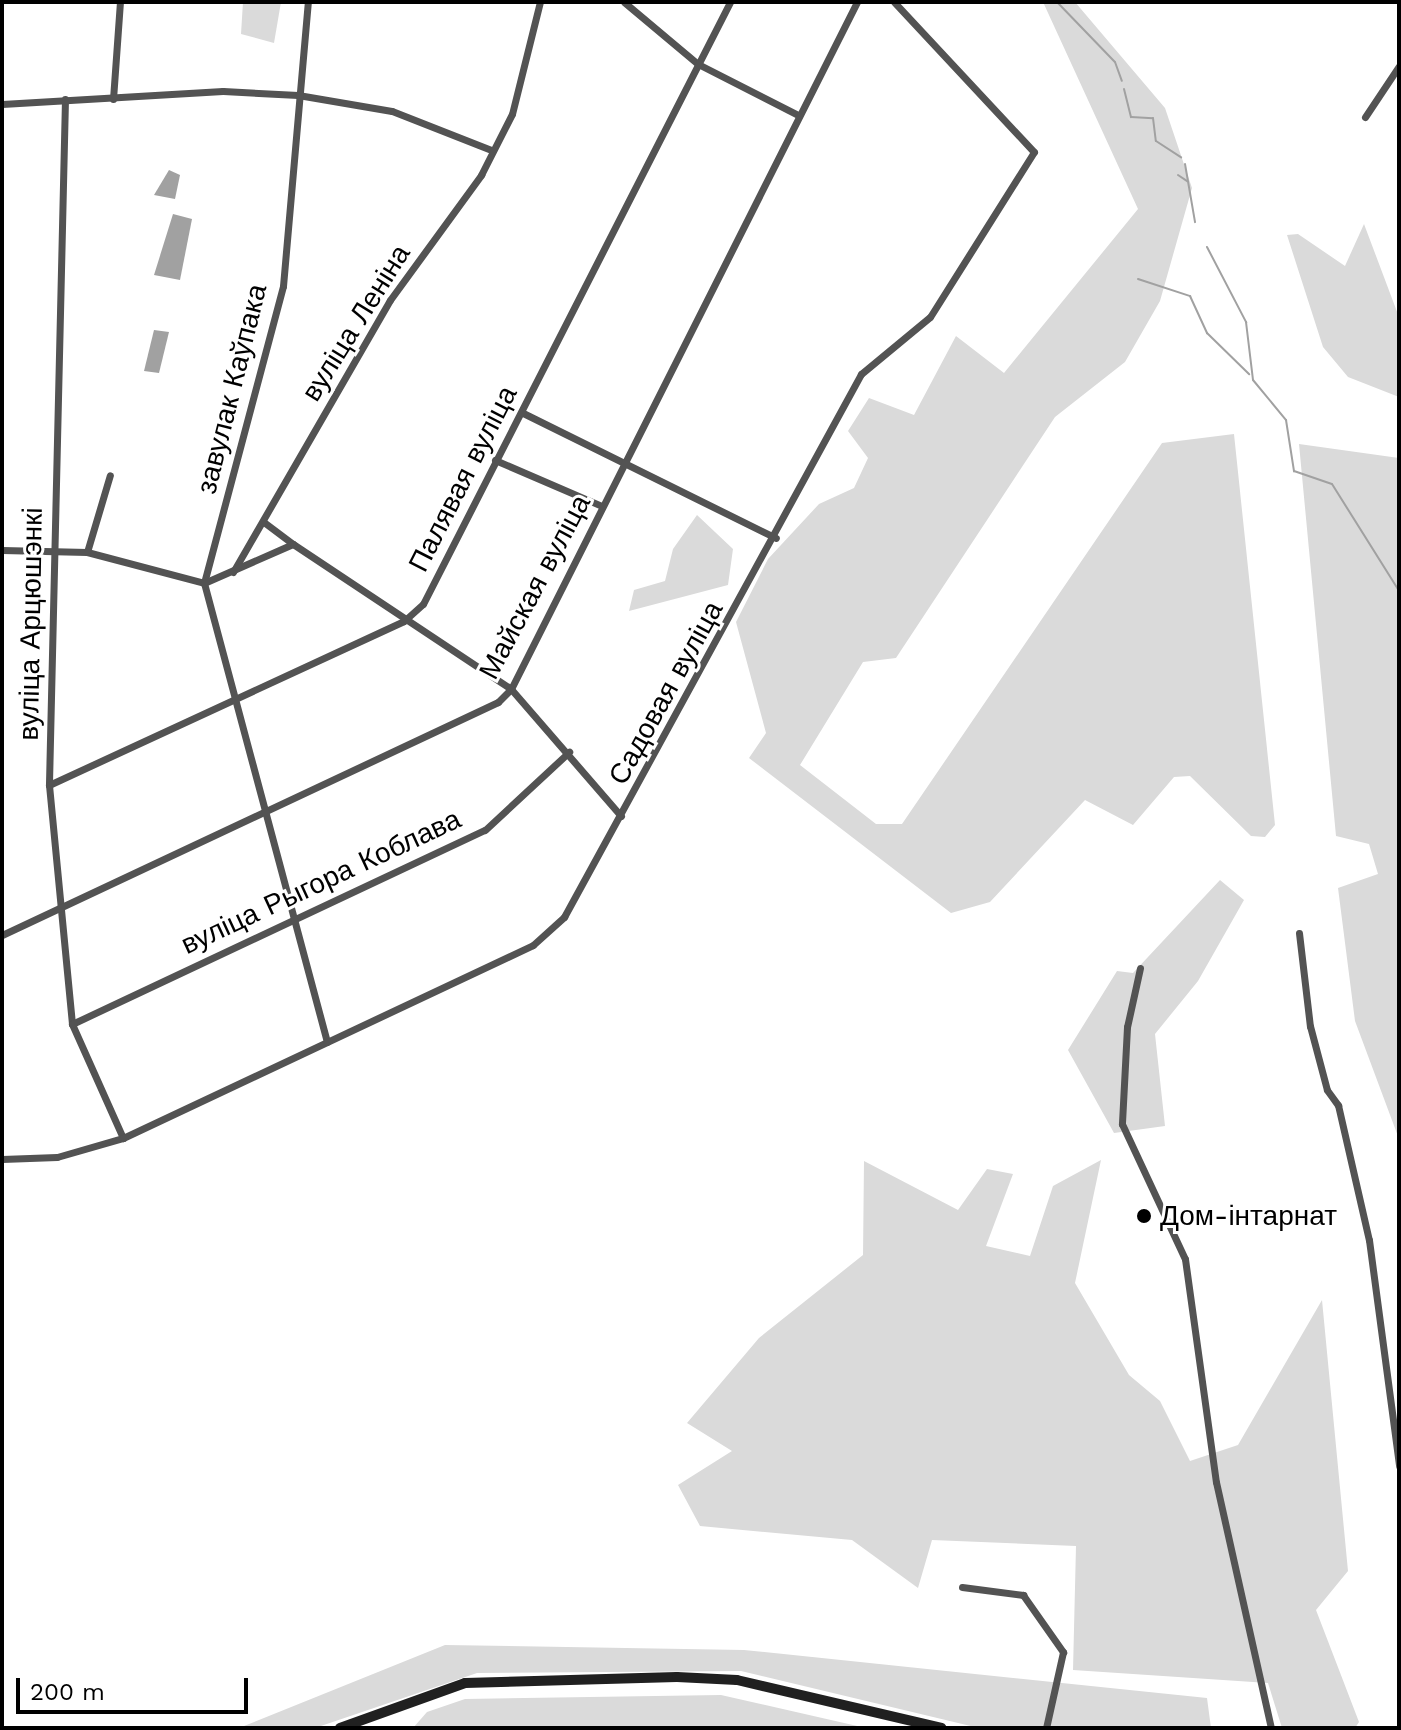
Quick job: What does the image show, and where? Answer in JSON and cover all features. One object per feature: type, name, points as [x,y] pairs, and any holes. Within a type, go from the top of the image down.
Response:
[{"type":"main road","points":[[340,1728],[465,1683],[707,1677],[941,1728]]},
{"type":"street","points":[[113,99],[120,2]]},
{"type":"street","name":"завулак Каўпака","points":[[204,583],[283,286],[308,2]]},
{"type":"street","name":"вуліца Леніна","points":[[231,574],[265,523],[269,498],[512,114],[540,2]]},
{"type":"street","points":[[624,2],[698,64],[798,115]]},
{"type":"street","name":"Палявая вуліца","points":[[49,785],[404,621],[423,604],[730,2]]},
{"type":"street","name":"Майская вуліца","points":[[2,935],[266,808],[498,702],[511,689],[602,506],[627,466],[798,115],[857,2]]},
{"type":"street","name":"Садовая вуліца","points":[[2,1159],[57,1157],[123,1138],[533,945],[564,917],[776,538],[861,374],[930,317],[1034,152],[894,2]]},
{"type":"street","points":[[1365,117],[1399,66]]},
{"type":"street","points":[[2,104],[223,91],[298,95],[392,111],[491,150]]},
{"type":"street","name":"вуліца Арцюшэнкі","points":[[65,99],[49,785],[72,1024],[123,1138]]},
{"type":"street","points":[[523,413],[776,538]]},
{"type":"street","points":[[495,460],[602,506]]},
{"type":"street","points":[[87,552],[110,475]]},
{"type":"street","points":[[265,523],[404,621],[511,689],[569,752],[621,816]]},
{"type":"street","points":[[2,550],[87,552],[204,583],[231,574],[293,544]]},
{"type":"street","points":[[204,583],[327,1042]]},
{"type":"street","name":"вуліца Рыгора Коблава","points":[[72,1024],[485,830],[569,752]]},
{"type":"street","points":[[1299,933],[1310,1026],[1327,1090],[1338,1105],[1369,1240],[1399,1466]]},
{"type":"street","points":[[1140,968],[1127,1027],[1122,1124],[1185,1259],[1216,1482],[1271,1728]]},
{"type":"street","points":[[962,1587],[1023,1595],[1063,1652],[1046,1728]]},
{"type":"shaded area","points":[[243,2],[281,2],[274,43],[241,34]]},
{"type":"shaded area","points":[[1043,2],[1075,2],[1165,108],[1192,188],[1160,301],[1125,362],[1055,417],[896,658],[863,662],[800,765],[876,824],[902,824],[1162,443],[1234,434],[1275,825],[1265,837],[1251,836],[1190,776],[1174,777],[1133,825],[1085,800],[990,902],[951,913],[749,758],[766,733],[736,622],[768,559],[819,504],[854,488],[868,458],[848,431],[869,398],[914,415],[956,336],[1004,373],[1138,209]]},
{"type":"shaded area","points":[[169,170],[180,175],[175,199],[154,195]]},
{"type":"shaded area","points":[[173,214],[192,219],[180,280],[154,275]]},
{"type":"shaded area","points":[[1364,224],[1399,317],[1399,397],[1348,377],[1323,347],[1287,235],[1298,234],[1345,266]]},
{"type":"shaded area","points":[[154,330],[169,332],[159,373],[144,371]]},
{"type":"shaded area","points":[[1299,444],[1399,458],[1399,1139],[1355,1021],[1338,888],[1378,874],[1369,844],[1336,836]]},
{"type":"shaded area","points":[[697,515],[733,549],[728,585],[629,611],[634,590],[665,581],[673,549]]},
{"type":"shaded area","points":[[1220,880],[1244,900],[1198,981],[1155,1034],[1165,1126],[1114,1133],[1068,1050],[1117,971],[1133,973]]},
{"type":"shaded area","points":[[1101,1160],[1075,1283],[1129,1375],[1160,1401],[1190,1461],[1238,1445],[1322,1300],[1348,1571],[1316,1610],[1359,1722],[1355,1728],[1282,1728],[1268,1683],[1073,1670],[1076,1546],[932,1540],[918,1588],[852,1540],[700,1526],[678,1485],[732,1451],[687,1423],[759,1338],[863,1255],[864,1161],[958,1210],[987,1169],[1013,1174],[986,1246],[1030,1256],[1053,1186]]},
{"type":"shaded area","points":[[445,1645],[744,1650],[1207,1698],[1211,1728],[979,1728],[741,1671],[477,1673],[315,1728],[239,1728]]},
{"type":"shaded area","points":[[721,1695],[866,1728],[413,1728],[427,1712],[465,1699]]},
{"type":"waterway","points":[[1057,2],[1115,62],[1122,81]]},
{"type":"waterway","points":[[1124,89],[1131,117],[1153,118],[1156,141],[1181,157]]},
{"type":"waterway","points":[[1185,164],[1195,222]]},
{"type":"waterway","points":[[1178,175],[1187,181]]},
{"type":"waterway","points":[[1207,247],[1246,322],[1253,380],[1286,420],[1294,471],[1332,484],[1399,591]]},
{"type":"waterway","points":[[1138,279],[1190,296],[1207,333],[1249,374]]},
{"type":"place","name":"Дом-інтарнат","points":[[1144,1216]]}]
